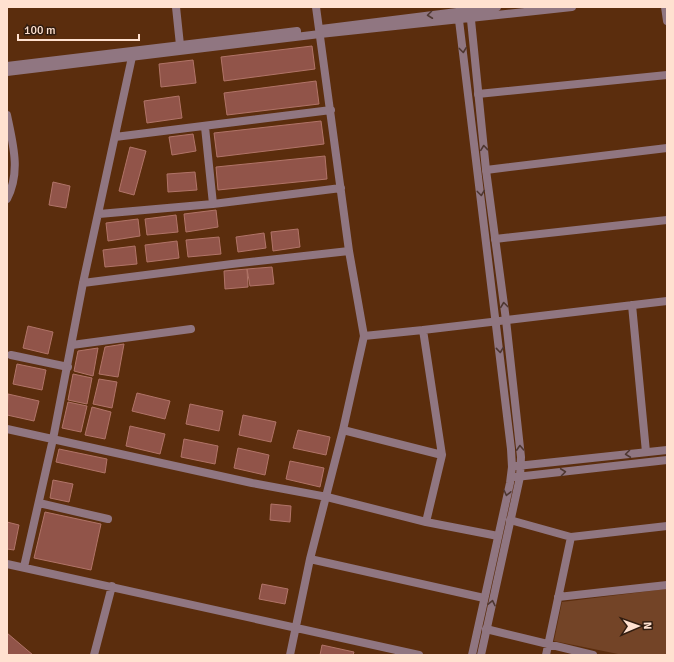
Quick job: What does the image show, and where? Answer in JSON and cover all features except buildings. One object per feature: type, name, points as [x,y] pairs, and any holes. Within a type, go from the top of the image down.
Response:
[{"type":"street","points":[[176,7],[180,45]]},
{"type":"street","points":[[290,655],[310,559],[327,497],[364,336],[349,251],[316,7]]},
{"type":"street","points":[[7,66],[132,54],[459,16],[492,10],[572,7]]},
{"type":"street","points":[[665,7],[667,21]]},
{"type":"street","points":[[471,14],[486,170],[506,320],[521,466],[520,477],[481,655]]},
{"type":"street","points":[[459,16],[497,321],[512,467],[472,655]]},
{"type":"street","points":[[7,72],[132,54],[180,45],[319,32]]},
{"type":"street","points":[[24,568],[53,439],[83,283],[132,54]]},
{"type":"street","points":[[478,94],[667,75]]},
{"type":"street","points":[[115,137],[205,127],[331,110]]},
{"type":"street","points":[[7,115],[16,164],[13,185],[7,199]]},
{"type":"street","points":[[205,127],[213,204]]},
{"type":"street","points":[[486,170],[667,148]]},
{"type":"street","points":[[98,214],[213,204],[341,188]]},
{"type":"street","points":[[495,239],[667,220]]},
{"type":"street","points":[[83,283],[349,251]]},
{"type":"street","points":[[364,336],[667,301]]},
{"type":"street","points":[[632,305],[646,452]]},
{"type":"street","points":[[72,345],[190,330]]},
{"type":"street","points":[[423,330],[442,455],[426,522]]},
{"type":"street","points":[[11,355],[68,367]]},
{"type":"street","points":[[7,429],[252,483],[327,497],[426,522],[498,536]]},
{"type":"street","points":[[343,430],[442,455]]},
{"type":"street","points":[[512,467],[667,450]]},
{"type":"street","points":[[511,477],[667,460]]},
{"type":"street","points":[[39,502],[108,519]]},
{"type":"street","points":[[510,520],[571,537],[667,526]]},
{"type":"street","points":[[546,655],[571,537]]},
{"type":"street","points":[[310,559],[484,598]]},
{"type":"street","points":[[7,564],[112,586],[404,653],[419,655]]},
{"type":"street","points":[[558,597],[667,585]]},
{"type":"street","points":[[94,655],[112,586]]},
{"type":"street","points":[[486,629],[593,655]]},
{"type":"shaded area","points":[[666,589],[667,655],[623,655],[554,641],[562,602]]}]
